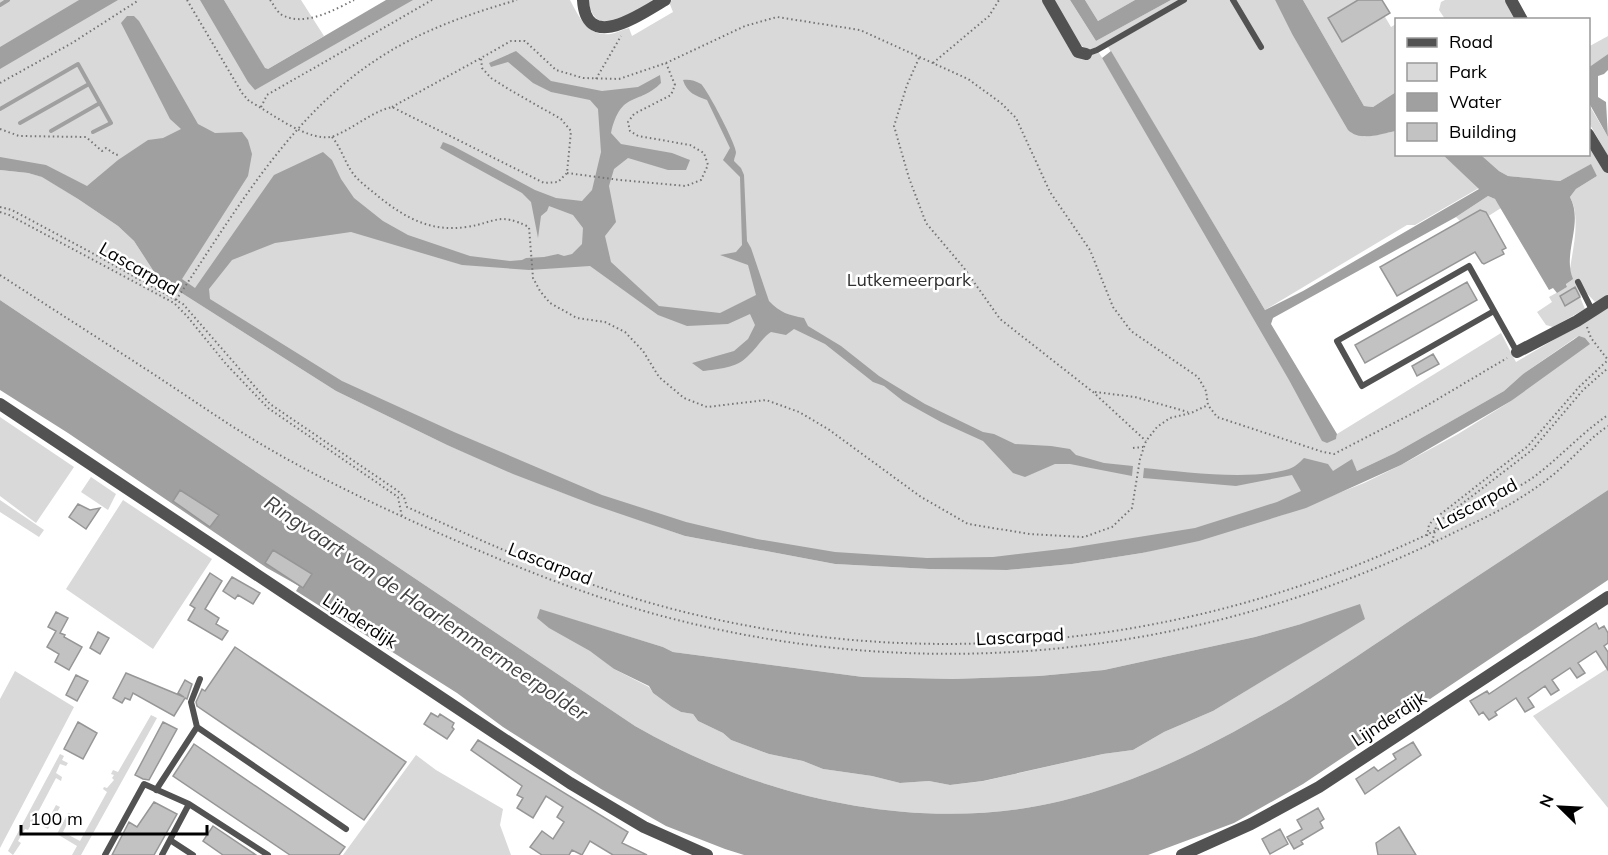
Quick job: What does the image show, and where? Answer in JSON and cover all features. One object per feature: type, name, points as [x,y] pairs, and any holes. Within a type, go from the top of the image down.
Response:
[{"type":"street","points":[[583,0],[586,15],[595,24],[611,28],[665,0]]},
{"type":"street","points":[[1048,0],[1078,52],[1086,54]]},
{"type":"street","points":[[1511,0],[1521,18]]},
{"type":"street","points":[[1590,137],[1608,167]]},
{"type":"street","points":[[1517,352],[1608,301]]},
{"type":"street","name":"Lijnderdijk","points":[[0,404],[570,783],[644,826],[707,855]]},
{"type":"street","name":"Lijnderdijk","points":[[1182,855],[1251,824],[1319,787],[1608,597]]},
{"type":"lane","points":[[1086,54],[1097,50],[1184,0]]},
{"type":"lane","points":[[1233,0],[1261,47]]},
{"type":"lane","points":[[1494,311],[1362,386],[1337,341],[1468,266],[1494,311],[1517,352]]},
{"type":"lane","points":[[1578,282],[1588,313]]},
{"type":"lane","points":[[200,679],[191,702],[197,727],[346,829]]},
{"type":"lane","points":[[156,790],[197,727]]},
{"type":"lane","points":[[105,855],[144,784],[189,804],[268,855]]},
{"type":"lane","points":[[162,855],[189,804]]},
{"type":"lane","points":[[170,840],[193,855]]},
{"type":"path","points":[[0,83],[72,44],[139,0]]},
{"type":"path","points":[[187,0],[249,101],[308,136],[332,136],[382,109],[392,107],[511,41],[525,41],[556,70],[583,78],[619,79],[666,63],[745,26],[777,17],[860,30],[968,79],[1001,103],[1016,118],[1050,192],[1090,250],[1113,307],[1131,331],[1198,377],[1206,391],[1208,405],[1217,417],[1323,452],[1334,454],[1345,450],[1421,409],[1517,352]]},
{"type":"path","points":[[270,0],[280,14],[297,20],[327,13],[354,0]]},
{"type":"path","points":[[261,107],[267,95],[432,0]]},
{"type":"path","points":[[176,300],[268,165],[297,129],[337,90],[379,58],[422,34],[468,14],[517,0]]},
{"type":"path","points":[[933,63],[990,16],[999,0]]},
{"type":"path","points":[[596,79],[630,20]]},
{"type":"path","points":[[920,57],[907,85],[894,126],[909,178],[926,223],[964,268],[1000,319],[1093,392],[1146,441]]},
{"type":"path","points":[[392,107],[544,183],[558,182],[567,173],[571,131],[561,119],[491,78],[482,68],[482,58]]},
{"type":"path","points":[[567,173],[686,186],[701,180],[708,165],[704,153],[690,145],[638,136],[630,131],[628,122],[634,114],[671,95],[675,85],[666,63]]},
{"type":"path","points":[[0,129],[19,136],[86,137],[102,151],[106,148],[116,155],[120,154]]},
{"type":"path","points":[[332,136],[356,178],[408,217],[424,224],[446,229],[497,219],[512,219],[529,227],[534,278],[540,291],[550,303],[577,318],[605,322],[625,332],[643,351],[659,378],[684,398],[707,407],[766,400],[799,412],[828,429],[921,497],[968,525],[1030,534],[1084,537],[1112,527],[1132,508],[1143,447],[1157,427],[1170,418],[1191,413],[1208,405]]},
{"type":"path","points":[[0,207],[12,210],[183,304],[270,404],[398,490],[404,497],[406,507]]},
{"type":"path","name":"Lascarpad","points":[[0,212],[176,300],[226,364],[268,408],[398,498],[399,504]]},
{"type":"path","name":"Lascarpad","points":[[0,275],[264,447],[332,483],[475,550],[606,600],[664,616],[733,632],[801,644],[858,650],[941,654],[1062,649],[1179,631],[1302,597],[1399,559],[1509,505],[1540,486],[1608,426]]},
{"type":"path","points":[[1427,536],[1429,525],[1433,520],[1528,446],[1579,387],[1608,360],[1591,338],[1588,313]]},
{"type":"path","points":[[1432,544],[1437,523],[1532,450],[1583,390],[1608,368]]},
{"type":"path","points":[[1093,392],[1135,398],[1191,413]]},
{"type":"path","points":[[399,504],[554,570],[666,607],[803,634],[879,642],[1004,643],[1118,631],[1179,620],[1300,587],[1360,565],[1434,533],[1536,476],[1577,438],[1608,415]]},
{"type":"path","points":[[1133,448],[1143,447]]},
{"type":"path","points":[[399,504],[402,517]]},
{"type":"green space","name":"Lutkemeerpark","points":[[0,0],[209,0],[255,78],[406,0],[570,0],[590,29],[603,34],[611,34],[629,28],[632,36],[673,12],[669,2],[672,0],[1045,0],[1077,56],[1098,51],[1261,322],[1336,439],[1337,434],[1501,333],[1516,362],[1608,308],[1608,490],[1324,678],[1241,728],[1153,770],[1061,801],[1007,810],[952,814],[897,811],[842,803],[787,790],[734,773],[683,751],[635,726],[0,300],[0,170],[43,177],[118,226],[134,241],[158,278],[336,391],[447,445],[555,490],[685,536],[835,564],[1007,570],[1072,564],[1142,553],[1283,515],[1364,483],[1458,434],[1511,401],[1578,336],[1523,374],[1504,391],[1395,453],[1357,471],[1352,460],[1293,504],[1191,535],[984,564],[843,557],[744,540],[581,492],[326,378],[198,297],[143,244],[46,170],[0,163]],"holes":[[[541,610],[673,652],[863,677],[953,679],[1039,676],[1104,670],[1255,637],[1301,624],[1365,618],[1213,711],[1164,732],[1133,750],[1103,754],[984,781],[950,785],[929,781],[900,783],[872,776],[823,769],[803,761],[769,754],[731,740],[723,733],[698,721],[693,714],[681,712],[672,707],[653,693],[649,687],[614,669]]]},
{"type":"green space","points":[[224,0],[301,0],[324,36],[265,69]]},
{"type":"green space","points":[[589,0],[657,0],[628,16],[607,22],[598,20],[592,13]]},
{"type":"green space","points":[[1051,0],[1070,0],[1096,41],[1171,0],[1178,0],[1092,50],[1074,38]]},
{"type":"green space","points":[[1085,0],[1135,0],[1098,21]]},
{"type":"green space","points":[[1187,0],[1275,0],[1292,34],[1351,132],[1365,137],[1395,131],[1395,156],[1444,156],[1479,188],[1415,225],[1407,225],[1265,310],[1108,47]]},
{"type":"green space","points":[[1303,0],[1375,0],[1391,27],[1395,25],[1395,93],[1373,107],[1364,106]]},
{"type":"green space","points":[[1445,0],[1507,0],[1518,18],[1444,18],[1439,10],[1441,2]]},
{"type":"green space","points":[[1608,36],[1608,54],[1590,67],[1590,46]]},
{"type":"green space","points":[[1590,106],[1608,137],[1608,156],[1590,125]]},
{"type":"green space","points":[[1590,140],[1608,172],[1608,295],[1595,302],[1583,289],[1580,297],[1585,309],[1553,327],[1546,325],[1537,312],[1552,302],[1549,297],[1567,287],[1576,223],[1570,197],[1576,189],[1597,176],[1590,165],[1560,181],[1508,176],[1482,156],[1590,156]]},
{"type":"green space","points":[[1488,196],[1495,199],[1501,208],[1468,229],[1456,217]]},
{"type":"green space","points":[[0,417],[74,467],[36,523],[0,496]]},
{"type":"green space","points":[[91,477],[116,494],[108,510],[81,492]]},
{"type":"green space","points":[[0,500],[44,530],[39,537],[0,512]]},
{"type":"green space","points":[[123,500],[212,559],[153,649],[66,589]]},
{"type":"green space","points":[[1608,668],[1608,808],[1533,716]]},
{"type":"green space","points":[[15,671],[74,707],[0,848],[0,699]]},
{"type":"green space","points":[[151,715],[157,718],[81,855],[72,855],[77,846],[57,834],[68,813],[72,814],[63,832],[80,841],[107,792],[103,789],[104,787],[107,788],[114,780],[112,778],[114,775],[111,774],[113,770],[118,772]]},
{"type":"green space","points":[[60,754],[64,756],[62,760],[68,763],[66,766],[60,764],[56,773],[62,777],[61,781],[56,778],[37,814],[48,820],[56,805],[60,807],[48,829],[33,821],[28,830],[25,829],[18,841],[21,843],[13,855],[8,851]]},
{"type":"green space","points":[[416,755],[436,770],[503,809],[500,825],[511,855],[343,855]]},
{"type":"water","points":[[79,0],[118,0],[0,69],[0,47]]},
{"type":"water","points":[[200,0],[224,0],[265,68],[268,69],[386,0],[413,0],[255,90],[248,82]]},
{"type":"water","points":[[1070,0],[1085,0],[1098,21],[1135,0],[1171,0],[1096,41]]},
{"type":"water","points":[[1275,0],[1303,0],[1364,106],[1373,107],[1395,93],[1395,131],[1359,136],[1348,130],[1292,34]]},
{"type":"water","points":[[127,16],[134,16],[139,21],[198,124],[215,133],[242,132],[248,140],[252,154],[248,176],[182,279],[195,288],[274,175],[323,152],[332,160],[354,198],[383,221],[408,235],[470,256],[510,261],[572,254],[582,244],[583,228],[573,215],[549,206],[541,216],[538,238],[531,202],[522,193],[440,148],[443,142],[453,146],[535,190],[556,198],[582,201],[592,190],[601,152],[598,109],[590,100],[551,92],[533,83],[508,62],[491,67],[489,63],[516,51],[551,81],[602,91],[638,87],[660,75],[661,83],[653,90],[625,104],[615,119],[611,133],[621,144],[672,153],[690,160],[686,170],[668,170],[628,158],[614,169],[609,186],[616,222],[605,236],[611,262],[659,306],[720,313],[756,295],[748,265],[720,255],[736,252],[742,245],[740,177],[723,160],[730,148],[707,100],[689,91],[683,80],[692,80],[704,88],[735,147],[734,161],[744,175],[747,241],[769,301],[773,305],[785,313],[804,318],[808,326],[841,346],[879,376],[925,404],[983,432],[994,434],[1015,444],[1070,449],[1076,455],[1104,463],[1133,466],[1132,476],[1070,464],[1055,464],[1025,477],[1013,473],[983,441],[903,401],[884,386],[873,382],[825,344],[794,329],[786,335],[771,332],[744,360],[738,363],[703,371],[692,363],[734,351],[748,339],[755,325],[750,314],[728,324],[687,326],[658,315],[590,266],[529,270],[462,265],[351,232],[275,243],[232,260],[209,289],[210,299],[342,381],[602,495],[686,522],[757,539],[835,552],[927,558],[993,557],[1070,548],[1195,528],[1277,502],[1301,491],[1292,475],[1236,486],[1143,478],[1144,468],[1237,475],[1273,473],[1289,469],[1304,458],[1328,464],[1333,471],[1352,459],[1357,471],[1395,453],[1504,391],[1523,374],[1579,336],[1585,338],[1590,344],[1511,401],[1401,465],[1306,508],[1199,541],[1072,564],[1007,570],[835,564],[685,536],[513,474],[336,391],[158,278],[134,241],[118,226],[78,199],[42,177],[0,170],[0,157],[46,165],[87,186],[118,160],[148,140],[163,138],[181,129],[170,119],[121,23]]},
{"type":"water","points":[[1111,51],[1265,310],[1303,291],[1479,189],[1444,156],[1482,156],[1508,176],[1560,181],[1591,164],[1597,176],[1576,189],[1570,197],[1575,218],[1570,259],[1573,279],[1566,284],[1567,287],[1557,293],[1553,288],[1549,290],[1495,199],[1488,196],[1456,217],[1273,318],[1271,324],[1337,434],[1336,439],[1327,443],[1322,441],[1102,58]]},
{"type":"water","points":[[1608,54],[1608,70],[1598,76],[1598,97],[1606,102],[1608,137],[1590,105],[1590,67]]},
{"type":"water","name":"Ringvaart van de Haarlemmermeerpolder","points":[[0,300],[635,726],[683,751],[734,773],[787,790],[842,803],[897,811],[952,814],[1007,810],[1061,801],[1153,770],[1241,728],[1324,678],[1608,490],[1608,580],[1303,784],[1234,823],[1148,855],[744,855],[666,826],[601,789],[503,727],[457,693],[296,591],[299,586],[267,568],[68,433],[0,390]]},
{"type":"water","points":[[1360,604],[1365,619],[1213,711],[1164,732],[1133,750],[1103,754],[983,781],[950,785],[929,781],[900,783],[872,776],[823,769],[803,761],[769,754],[731,740],[723,733],[698,721],[693,714],[681,712],[672,707],[653,693],[649,686],[614,669],[537,618],[540,609],[673,652],[863,677],[953,679],[1039,676],[1104,670],[1255,637]]},
{"type":"building","points":[[1358,0],[1382,0],[1390,13],[1342,42],[1328,18]]},
{"type":"building","points":[[1480,210],[1486,212],[1506,248],[1502,250],[1504,254],[1484,264],[1475,252],[1397,296],[1380,267]]},
{"type":"building","points":[[1467,282],[1477,300],[1365,363],[1355,345]]},
{"type":"building","points":[[1575,287],[1580,297],[1565,306],[1560,296]]},
{"type":"building","points":[[1433,354],[1439,364],[1417,376],[1412,366]]},
{"type":"building","points":[[180,490],[219,515],[210,527],[173,501]]},
{"type":"building","points":[[78,504],[90,510],[100,508],[86,529],[69,517]]},
{"type":"building","points":[[273,550],[312,574],[303,588],[265,563]]},
{"type":"building","points":[[210,573],[222,581],[205,609],[219,618],[216,624],[228,631],[222,640],[188,620],[195,608],[190,605]]},
{"type":"building","points":[[232,577],[260,593],[253,604],[238,595],[235,599],[223,591]]},
{"type":"building","points":[[56,612],[68,618],[60,633],[82,647],[69,670],[55,662],[59,654],[47,647],[56,631],[48,627]]},
{"type":"building","points":[[1596,623],[1599,629],[1604,626],[1608,633],[1608,643],[1604,646],[1608,652],[1608,670],[1596,651],[1578,663],[1585,673],[1577,678],[1570,668],[1552,680],[1559,690],[1551,695],[1545,686],[1528,698],[1534,707],[1525,712],[1516,698],[1495,712],[1497,715],[1489,720],[1483,712],[1479,715],[1470,701],[1487,691],[1489,694]]},
{"type":"building","points":[[98,632],[109,638],[100,654],[90,648]]},
{"type":"building","points":[[235,647],[406,762],[364,820],[197,706],[196,702],[202,689],[205,691]]},
{"type":"building","points":[[126,673],[184,697],[178,693],[185,680],[192,684],[187,699],[185,698],[174,716],[133,693],[130,700],[125,698],[122,703],[113,698]]},
{"type":"building","points":[[76,675],[88,681],[77,701],[66,695]]},
{"type":"building","points":[[431,713],[438,717],[440,714],[454,723],[452,727],[454,729],[447,739],[424,724]]},
{"type":"building","points":[[78,722],[97,733],[83,759],[64,749]]},
{"type":"building","points":[[163,722],[177,729],[149,780],[143,779],[135,775]]},
{"type":"building","points":[[478,740],[628,832],[622,843],[647,855],[613,855],[590,841],[582,855],[572,850],[569,855],[542,855],[530,847],[542,831],[553,839],[564,822],[557,817],[563,807],[546,796],[533,818],[517,808],[523,798],[517,795],[522,786],[471,750]]},
{"type":"building","points":[[1413,742],[1421,755],[1365,794],[1356,779],[1374,767],[1378,771],[1396,759],[1393,754]]},
{"type":"building","points":[[194,744],[345,847],[339,855],[290,855],[173,776]]},
{"type":"building","points":[[154,802],[177,814],[154,855],[112,855],[129,822],[137,827]]},
{"type":"building","points":[[1318,808],[1324,819],[1320,822],[1323,828],[1301,841],[1303,844],[1294,849],[1287,837],[1302,829],[1297,820]]},
{"type":"building","points":[[213,826],[256,855],[223,855],[203,841]]},
{"type":"building","points":[[1399,827],[1416,855],[1378,855],[1376,843]]},
{"type":"building","points":[[1280,829],[1288,844],[1270,854],[1262,839]]},
{"type":"waterway","points":[[0,5],[8,0]]},
{"type":"waterway","points":[[0,109],[78,64],[111,123],[93,132]]},
{"type":"waterway","points":[[20,123],[89,84]]},
{"type":"waterway","points":[[51,131],[100,103]]}]
